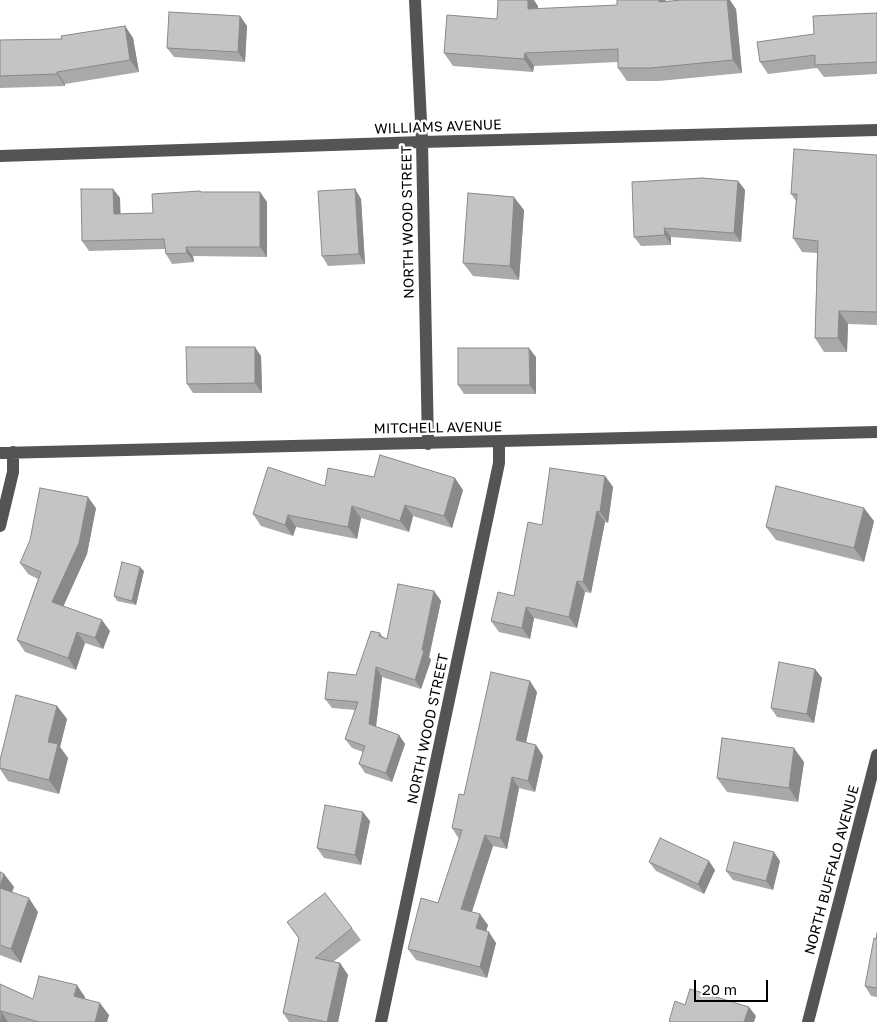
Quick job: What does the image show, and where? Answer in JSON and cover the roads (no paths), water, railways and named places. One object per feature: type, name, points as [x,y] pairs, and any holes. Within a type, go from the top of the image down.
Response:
[{"type":"street","name":"NORTH WOOD STREET","points":[[415,0],[422,142],[428,444]]},
{"type":"street","name":"WILLIAMS AVENUE","points":[[0,156],[877,130]]},
{"type":"street","name":"MITCHELL AVENUE","points":[[0,452],[428,444],[877,432]]},
{"type":"street","name":"NORTH WOOD STREET","points":[[381,1022],[499,463],[499,442]]},
{"type":"street","points":[[0,526],[13,472],[13,452]]},
{"type":"street","name":"NORTH BUFFALO AVENUE","points":[[808,1022],[877,755]]}]
